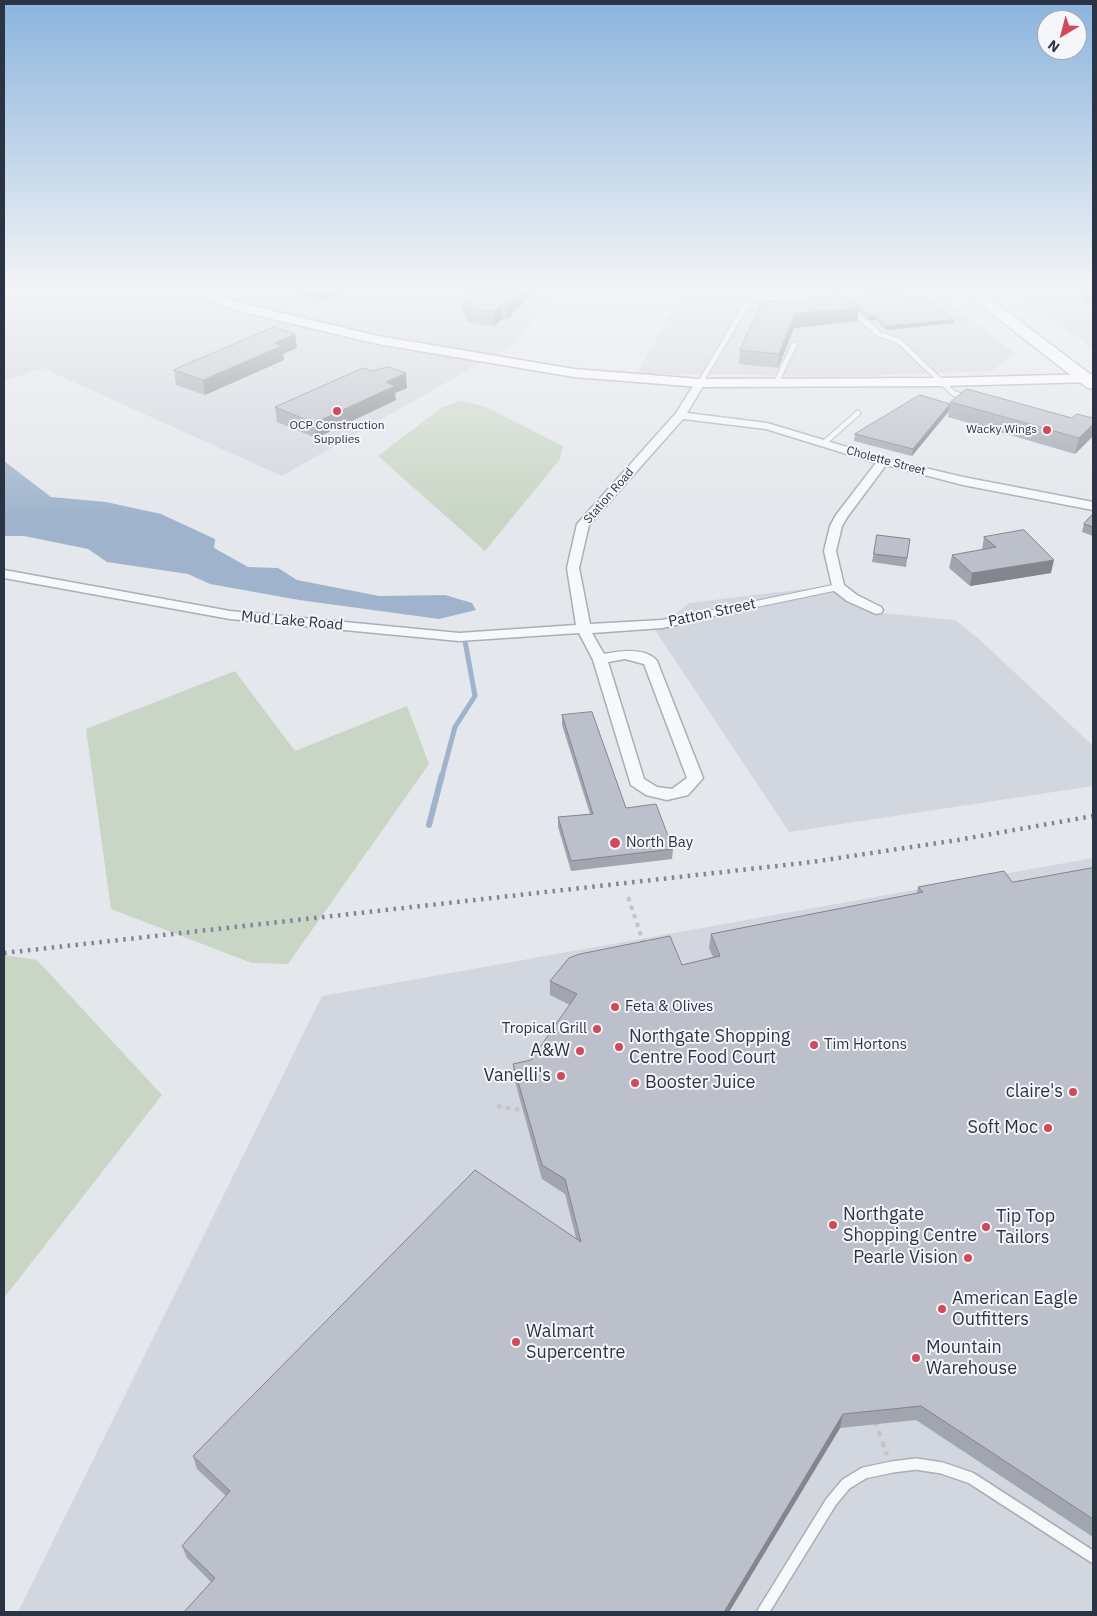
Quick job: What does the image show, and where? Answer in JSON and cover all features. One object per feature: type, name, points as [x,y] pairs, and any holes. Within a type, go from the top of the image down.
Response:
[{"type":"highway","points":[[1070,364],[1091,380]]},
{"type":"street","points":[[523,364],[574,373],[700,383],[1091,380]]},
{"type":"street","name":"Station Road","points":[[600,660],[613,655],[625,655],[638,656],[650,661],[695,778],[684,791],[673,795],[660,795],[645,788],[637,781],[600,660],[584,630],[573,568],[583,524],[680,415],[700,383]]},
{"type":"street","name":"Cholette Street","points":[[680,415],[767,426],[883,461],[963,481],[1093,506]]},
{"type":"street","points":[[876,610],[852,598],[838,587],[830,551],[836,526],[850,503],[883,461]]},
{"type":"street","name":"Mud Lake Road","points":[[4,574],[230,615],[390,631],[459,637],[584,630]]},
{"type":"street","name":"Patton Street","points":[[584,630],[662,624],[694,617]]},
{"type":"lane","points":[[700,383],[711,364]]},
{"type":"lane","points":[[776,383],[785,364]]},
{"type":"lane","points":[[924,364],[953,393],[969,398]]},
{"type":"lane","points":[[824,443],[858,413]]},
{"type":"lane","name":"Patton Street","points":[[694,617],[838,587]]},
{"type":"lane","points":[[763,1612],[831,1502],[846,1484],[864,1473],[892,1467],[916,1464],[934,1467],[971,1478],[1093,1557]]},
{"type":"path","points":[[628,897],[646,949]]},
{"type":"path","points":[[497,1106],[523,1112],[531,1111]]},
{"type":"path","points":[[873,1415],[892,1467]]},
{"type":"shaded area","points":[[4,364],[478,364],[282,476],[42,368],[4,381]]},
{"type":"shaded area","points":[[642,364],[1000,364],[992,371],[858,376],[637,374]]},
{"type":"shaded area","points":[[829,586],[870,612],[955,620],[979,639],[1093,746],[1093,786],[789,832],[655,630],[689,603]]},
{"type":"shaded area","name":"Northgate Shopping Centre","points":[[1093,858],[1093,1612],[18,1612],[322,996]]},
{"type":"green space","points":[[460,401],[484,406],[563,446],[560,459],[485,551],[378,456],[441,408]]},
{"type":"green space","points":[[235,671],[295,751],[407,706],[429,764],[288,964],[252,963],[111,909],[86,729]]},
{"type":"green space","points":[[4,955],[37,960],[162,1095],[4,1298]]},
{"type":"water","points":[[4,461],[51,497],[106,502],[161,514],[215,539],[214,548],[248,567],[278,568],[297,580],[379,596],[445,595],[472,603],[476,610],[439,619],[299,600],[210,584],[188,574],[107,562],[88,549],[24,536],[4,536]]},
{"type":"building","points":[[187,364],[239,364],[203,380],[174,370]]},
{"type":"building","points":[[388,367],[406,373],[386,382],[395,386],[314,423],[275,407],[363,368],[372,371]]},
{"type":"building","points":[[967,389],[1072,418],[1077,414],[1093,418],[1093,424],[1079,438],[951,402]]},
{"type":"building","points":[[920,395],[950,404],[913,449],[855,434]]},
{"type":"building","points":[[1093,514],[1093,527],[1084,524]]},
{"type":"building","points":[[1024,530],[1054,560],[972,573],[952,555],[996,547],[984,537]]},
{"type":"building","points":[[877,535],[910,539],[907,558],[874,554]]},
{"type":"building","points":[[592,712],[626,808],[656,804],[673,849],[571,861],[558,817],[593,814],[562,715]]},
{"type":"building","name":"Northgate Shopping Centre","points":[[1093,868],[1093,1519],[921,1406],[843,1414],[724,1612],[184,1612],[215,1578],[182,1546],[230,1491],[193,1456],[475,1170],[581,1242],[565,1179],[542,1165],[513,1064],[531,1060],[577,994],[550,981],[569,958],[580,954],[670,936],[682,965],[720,956],[711,934],[923,892],[918,887],[1004,871],[1012,882]]},
{"type":"waterway","points":[[442,776],[455,727],[475,696],[465,641]]},
{"type":"waterway","points":[[429,825],[442,775]]},
{"type":"railway","points":[[4,953],[812,862],[958,840],[1093,816]]},
{"type":"place","name":"OCP Construction Supplies","points":[[337,411]]},
{"type":"place","name":"Wacky Wings","points":[[1047,430]]},
{"type":"place","name":"North Bay","points":[[615,843]]},
{"type":"place","name":"Feta & Olives","points":[[615,1007]]},
{"type":"place","name":"Tropical Grill","points":[[597,1029]]},
{"type":"place","name":"Tim Hortons","points":[[814,1045]]},
{"type":"place","name":"Northgate Shopping Centre Food Court","points":[[619,1047]]},
{"type":"place","name":"A&W","points":[[580,1051]]},
{"type":"place","name":"Vanelli's","points":[[561,1076]]},
{"type":"place","name":"Booster Juice","points":[[635,1083]]},
{"type":"place","name":"claire's","points":[[1073,1092]]},
{"type":"place","name":"Soft Moc","points":[[1048,1128]]},
{"type":"place","name":"Northgate Shopping Centre","points":[[833,1225]]},
{"type":"place","name":"Tip Top Tailors","points":[[986,1227]]},
{"type":"place","name":"Pearle Vision","points":[[968,1258]]},
{"type":"place","name":"American Eagle Outfitters","points":[[942,1309]]},
{"type":"place","name":"Walmart Supercentre","points":[[516,1342]]},
{"type":"place","name":"Mountain Warehouse","points":[[916,1358]]}]
